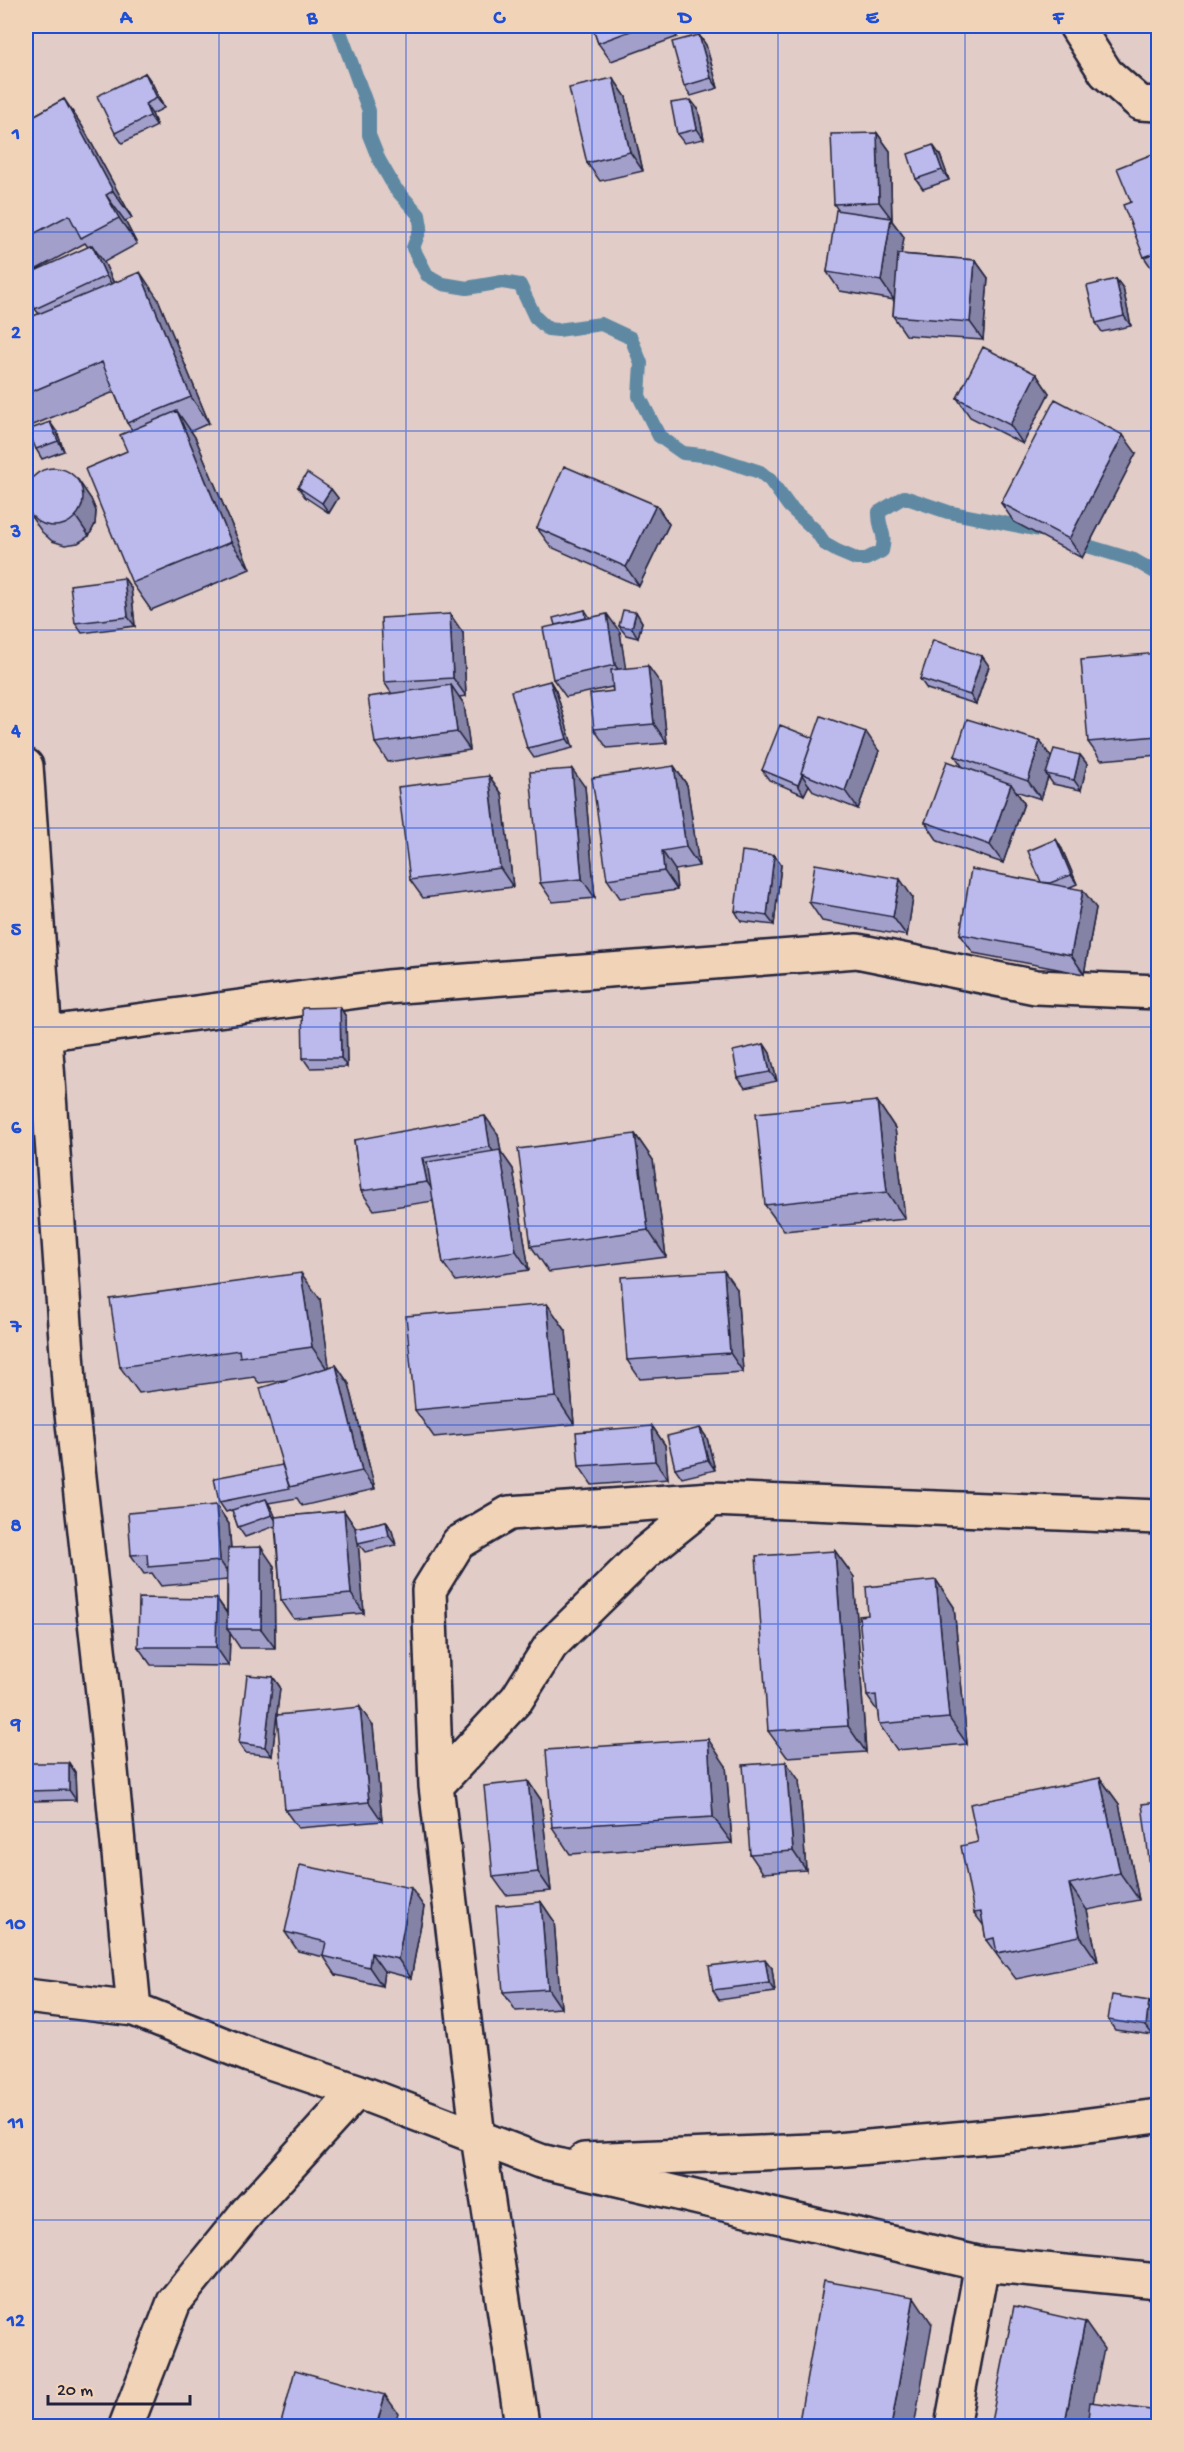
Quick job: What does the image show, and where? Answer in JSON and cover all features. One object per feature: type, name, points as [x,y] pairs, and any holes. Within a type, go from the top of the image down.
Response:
[{"type":"street","points":[[1076,26],[1106,73],[1140,103],[1158,104]]},
{"type":"street","points":[[26,766],[36,1035],[70,1396],[107,1729],[134,2009]]},
{"type":"street","points":[[36,1035],[387,987],[857,951],[1036,987],[1158,992]]},
{"type":"street","points":[[520,2427],[521,2418],[478,2137],[436,1786],[429,1590],[459,1543],[509,1513],[712,1498],[1158,1517]]},
{"type":"street","points":[[436,1786],[517,1699],[551,1645],[646,1552],[712,1498]]},
{"type":"street","points":[[26,1996],[134,2009],[249,2055],[357,2091],[540,2161],[982,2264],[1158,2281]]},
{"type":"street","points":[[126,2427],[174,2302],[248,2211],[357,2091]]},
{"type":"street","points":[[540,2161],[836,2150],[1043,2131],[1158,2116]]},
{"type":"street","points":[[952,2427],[982,2264]]},
{"type":"building","points":[[592,26],[644,26],[598,43]]},
{"type":"building","points":[[699,35],[711,78],[684,86],[672,42]]},
{"type":"building","points":[[145,73],[157,98],[145,104],[150,116],[115,133],[97,96]]},
{"type":"building","points":[[613,78],[630,152],[587,163],[569,88]]},
{"type":"building","points":[[64,99],[113,191],[106,195],[119,218],[81,238],[69,215],[26,238],[26,120]]},
{"type":"building","points":[[691,100],[697,129],[677,134],[671,103]]},
{"type":"building","points":[[877,133],[879,202],[834,204],[831,134]]},
{"type":"building","points":[[933,145],[942,170],[916,179],[908,154]]},
{"type":"building","points":[[1155,153],[1158,163],[1158,252],[1144,257],[1123,205],[1131,202],[1117,168]]},
{"type":"building","points":[[836,210],[891,218],[881,281],[827,272]]},
{"type":"building","points":[[92,245],[106,276],[35,309],[26,288],[26,275]]},
{"type":"building","points":[[898,254],[975,260],[970,322],[893,316]]},
{"type":"building","points":[[140,272],[191,397],[127,423],[102,362],[26,394],[26,319]]},
{"type":"building","points":[[1116,279],[1124,316],[1096,323],[1087,286]]},
{"type":"building","points":[[983,347],[1036,374],[1010,425],[957,398]]},
{"type":"building","points":[[1055,399],[1123,435],[1069,539],[1001,503]]},
{"type":"building","points":[[177,411],[231,542],[132,583],[85,469],[127,451],[120,435]]},
{"type":"building","points":[[50,422],[58,441],[36,449],[28,430]]},
{"type":"building","points":[[564,466],[656,505],[626,567],[537,528]]},
{"type":"building","points":[[48,468],[60,468],[75,476],[83,491],[83,503],[75,518],[60,526],[48,526],[33,518],[25,503],[25,491],[33,476]]},
{"type":"building","points":[[307,473],[331,489],[322,503],[298,487]]},
{"type":"building","points":[[124,578],[128,617],[75,623],[70,585]]},
{"type":"building","points":[[585,610],[586,618],[555,625],[553,618]]},
{"type":"building","points":[[623,610],[636,612],[632,628],[619,626]]},
{"type":"building","points":[[450,614],[453,678],[384,682],[381,618]]},
{"type":"building","points":[[607,614],[615,665],[553,679],[543,628]]},
{"type":"building","points":[[933,640],[982,656],[970,695],[920,679]]},
{"type":"building","points":[[1158,653],[1158,736],[1088,742],[1081,660]]},
{"type":"building","points":[[648,666],[654,724],[594,729],[590,694],[613,691],[611,670]]},
{"type":"building","points":[[550,681],[567,739],[527,748],[511,691]]},
{"type":"building","points":[[451,685],[457,732],[375,743],[368,697]]},
{"type":"building","points":[[821,716],[866,732],[845,791],[801,773]]},
{"type":"building","points":[[967,719],[1040,741],[1028,781],[955,756]]},
{"type":"building","points":[[780,725],[813,738],[798,785],[762,770]]},
{"type":"building","points":[[1054,749],[1080,755],[1074,780],[1046,774]]},
{"type":"building","points":[[947,761],[1011,784],[990,845],[925,822]]},
{"type":"building","points":[[674,766],[686,847],[662,851],[664,871],[607,879],[592,778]]},
{"type":"building","points":[[572,769],[582,879],[540,883],[530,772]]},
{"type":"building","points":[[489,776],[500,868],[410,880],[398,787]]},
{"type":"building","points":[[1056,839],[1071,875],[1050,883],[1041,882],[1028,851]]},
{"type":"building","points":[[742,851],[774,855],[767,916],[735,911]]},
{"type":"building","points":[[815,864],[900,879],[893,917],[809,902]]},
{"type":"building","points":[[971,869],[1083,890],[1071,955],[960,934]]},
{"type":"building","points":[[340,1007],[341,1058],[303,1058],[302,1008]]},
{"type":"building","points":[[764,1044],[770,1072],[738,1078],[733,1051]]},
{"type":"building","points":[[877,1101],[887,1192],[765,1205],[756,1113]]},
{"type":"building","points":[[485,1116],[490,1147],[422,1158],[427,1182],[361,1191],[354,1140]]},
{"type":"building","points":[[635,1134],[648,1230],[531,1246],[518,1149]]},
{"type":"building","points":[[500,1150],[516,1251],[443,1263],[427,1162]]},
{"type":"building","points":[[724,1271],[730,1353],[627,1360],[621,1277]]},
{"type":"building","points":[[301,1273],[312,1347],[240,1357],[239,1350],[120,1367],[110,1299]]},
{"type":"building","points":[[547,1304],[556,1397],[415,1410],[406,1316]]},
{"type":"building","points":[[336,1365],[362,1471],[289,1487],[260,1388]]},
{"type":"building","points":[[652,1426],[655,1461],[579,1466],[576,1432]]},
{"type":"building","points":[[700,1428],[708,1460],[675,1468],[667,1436]]},
{"type":"building","points":[[282,1465],[290,1488],[219,1502],[214,1478]]},
{"type":"building","points":[[266,1499],[272,1515],[238,1527],[232,1510]]},
{"type":"building","points":[[216,1505],[220,1561],[148,1567],[147,1554],[131,1555],[128,1513]]},
{"type":"building","points":[[344,1511],[351,1594],[281,1600],[275,1517]]},
{"type":"building","points":[[386,1521],[389,1536],[358,1543],[355,1528]]},
{"type":"building","points":[[261,1547],[261,1629],[227,1629],[228,1548]]},
{"type":"building","points":[[835,1551],[848,1726],[768,1731],[756,1556]]},
{"type":"building","points":[[936,1580],[949,1718],[879,1724],[876,1695],[867,1696],[859,1616],[868,1615],[866,1587]]},
{"type":"building","points":[[139,1598],[217,1599],[216,1647],[138,1647]]},
{"type":"building","points":[[247,1675],[273,1677],[265,1747],[239,1743]]},
{"type":"building","points":[[360,1707],[369,1802],[285,1810],[277,1715]]},
{"type":"building","points":[[708,1739],[713,1817],[552,1827],[546,1750]]},
{"type":"building","points":[[786,1762],[793,1851],[750,1854],[743,1765]]},
{"type":"building","points":[[27,1763],[69,1763],[69,1790],[27,1791]]},
{"type":"building","points":[[1100,1778],[1120,1873],[1069,1884],[1080,1936],[997,1953],[994,1938],[986,1940],[981,1912],[974,1913],[961,1846],[978,1842],[970,1804]]},
{"type":"building","points":[[528,1781],[538,1872],[493,1877],[484,1786]]},
{"type":"building","points":[[1158,1802],[1158,1930],[1142,1804]]},
{"type":"building","points":[[300,1865],[411,1888],[398,1959],[371,1953],[369,1967],[323,1956],[326,1942],[285,1932]]},
{"type":"building","points":[[541,1902],[548,1989],[503,1992],[496,1906]]},
{"type":"building","points":[[765,1959],[769,1983],[713,1990],[709,1966]]},
{"type":"building","points":[[1112,1995],[1149,2001],[1146,2026],[1108,2020]]},
{"type":"building","points":[[824,2281],[914,2297],[891,2427],[798,2427]]},
{"type":"building","points":[[1014,2306],[1085,2322],[1064,2427],[990,2427]]},
{"type":"building","points":[[295,2370],[385,2395],[376,2427],[280,2427]]},
{"type":"building","points":[[1090,2402],[1158,2411],[1158,2427],[1087,2427]]},
{"type":"waterway","points":[[338,26],[369,111],[369,135],[379,160],[395,188],[419,215],[421,227],[413,248],[427,275],[443,284],[467,288],[502,282],[520,285],[535,317],[548,329],[558,330],[601,324],[631,338],[641,363],[639,396],[659,436],[683,453],[711,456],[760,472],[770,480],[789,506],[816,531],[825,544],[856,559],[866,559],[882,551],[884,539],[879,512],[904,497],[948,512],[1039,530]]},
{"type":"waterway","points":[[1071,541],[1134,560],[1158,574]]}]
